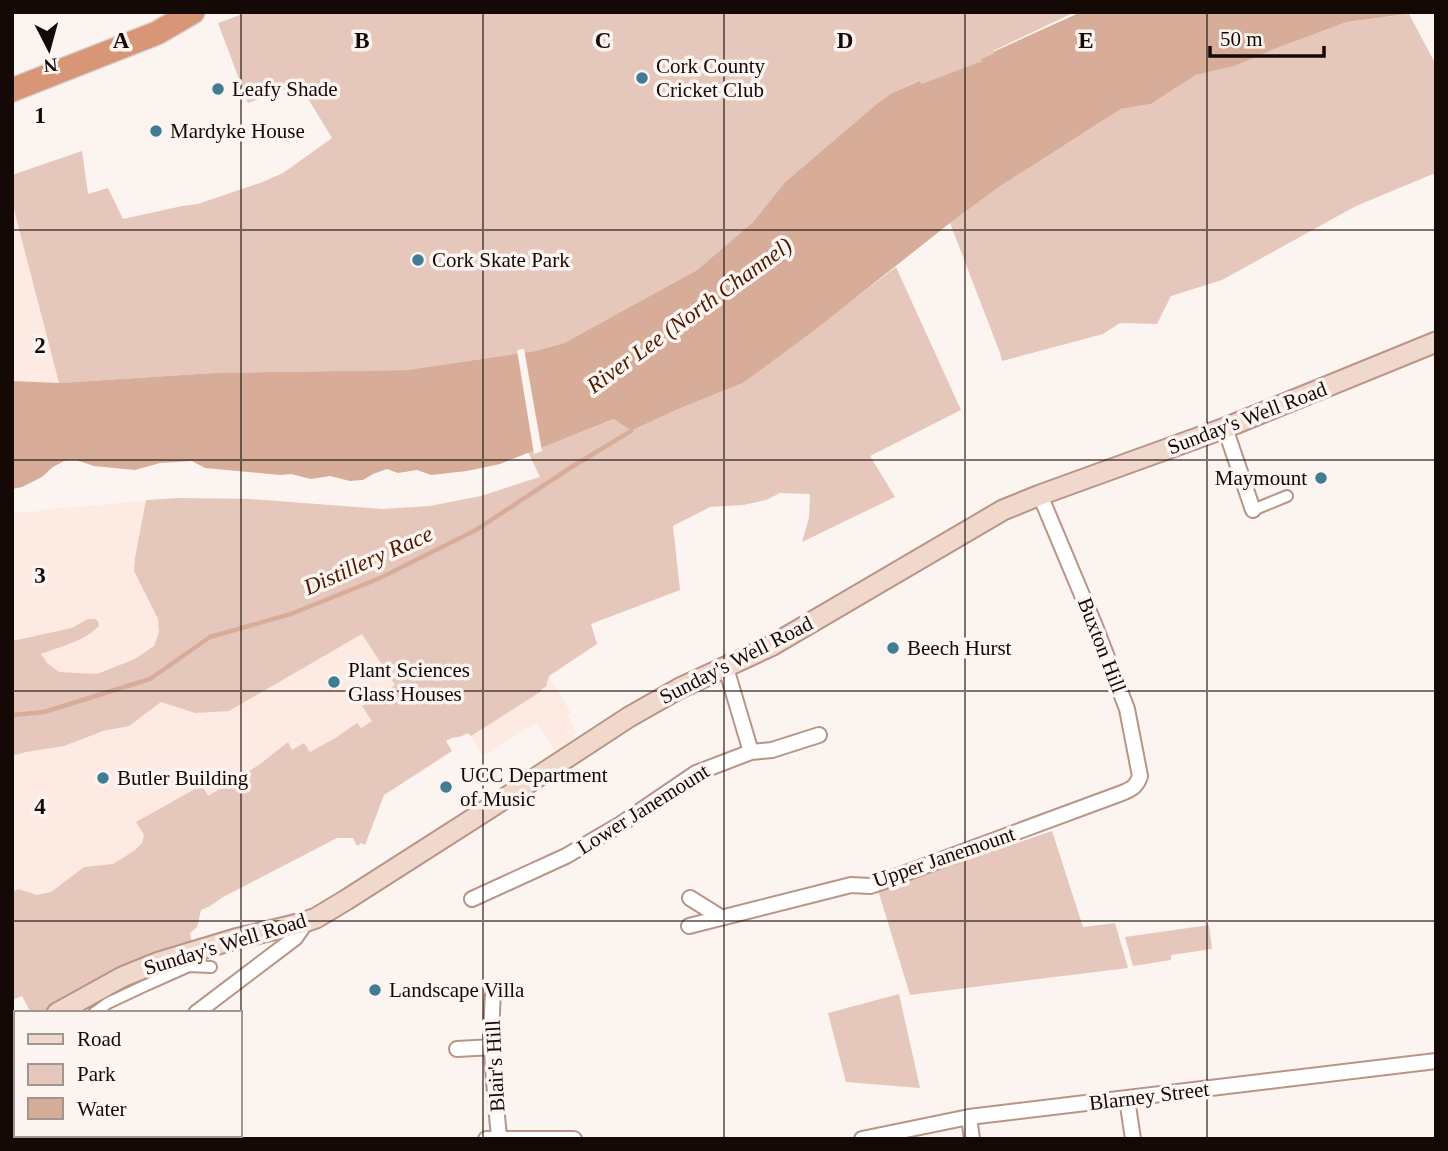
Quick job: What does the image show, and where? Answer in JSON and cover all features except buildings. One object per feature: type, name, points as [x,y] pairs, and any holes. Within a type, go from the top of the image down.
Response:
[{"type":"highway","points":[[12,90],[157,33],[193,12]]},
{"type":"main road","name":"Sunday's Well Road","points":[[61,1011],[122,977],[159,962],[316,918],[629,718],[680,688],[771,646],[1003,510],[1225,428],[1436,342]]},
{"type":"street","points":[[1225,428],[1253,510],[1287,496]]},
{"type":"street","name":"Buxton Hill","points":[[1040,495],[1127,709],[1140,776],[1133,788],[1122,793]]},
{"type":"street","points":[[726,668],[751,751]]},
{"type":"street","name":"Lower Janemount","points":[[472,899],[566,856],[621,824],[696,772],[751,751],[781,747],[819,735]]},
{"type":"street","name":"Upper Janemount","points":[[689,926],[851,885],[870,886],[1122,793]]},
{"type":"street","points":[[690,898],[722,918]]},
{"type":"street","points":[[199,1011],[295,938],[302,928],[302,923]]},
{"type":"street","points":[[97,1011],[108,1003],[189,966],[211,967]]},
{"type":"street","name":"Blair's Hill","points":[[492,1138],[493,995]]},
{"type":"street","points":[[457,1049],[493,1047]]},
{"type":"street","name":"Blarney Street","points":[[862,1139],[969,1117],[1436,1061]]},
{"type":"street","points":[[1127,1100],[1133,1139]]},
{"type":"street","points":[[969,1117],[972,1139]]},
{"type":"street","points":[[492,1138],[573,1139]]},
{"type":"shaded area","points":[[12,202],[16,216],[59,383],[12,381]]},
{"type":"shaded area","points":[[540,477],[597,644],[549,676],[571,713],[567,716],[577,732],[573,735],[577,742],[557,755],[537,722],[483,756],[468,733],[460,738],[451,738],[446,741],[452,751],[384,795],[365,845],[361,843],[357,846],[353,838],[337,838],[223,897],[201,910],[197,927],[190,933],[192,943],[60,1001],[46,1011],[30,1011],[22,996],[12,1000],[12,513],[179,498],[251,499],[382,509],[430,506],[481,496]]},
{"type":"green space","points":[[248,12],[1075,12],[993,51],[993,54],[982,61],[921,85],[918,81],[892,93],[785,182],[753,222],[697,270],[564,343],[535,351],[408,370],[213,373],[59,383],[12,202],[12,175],[82,151],[88,194],[108,188],[123,219],[198,204],[283,173],[332,138],[299,84],[248,103],[218,23]]},
{"type":"green space","points":[[1409,14],[1436,65],[1436,178],[1433,174],[1356,206],[1222,280],[1171,296],[1157,324],[1120,323],[1103,334],[1002,361],[950,223],[999,187],[1121,109],[1151,104],[1196,75],[1235,66],[1347,22]]},
{"type":"green space","points":[[896,267],[961,410],[870,456],[895,497],[802,542],[809,518],[810,494],[780,493],[766,500],[743,505],[710,507],[673,526],[680,590],[591,624],[597,644],[549,676],[546,687],[540,692],[471,736],[468,733],[446,741],[452,751],[384,795],[365,845],[361,843],[357,846],[353,838],[337,838],[223,897],[201,910],[197,927],[190,933],[192,943],[60,1001],[46,1011],[30,1011],[22,996],[12,1000],[12,892],[18,889],[37,895],[51,892],[84,867],[113,864],[142,843],[144,835],[136,822],[202,785],[208,796],[259,765],[288,742],[292,750],[304,743],[310,752],[357,723],[361,728],[372,721],[362,706],[395,685],[362,634],[229,711],[195,713],[161,702],[129,726],[103,731],[64,746],[12,756],[12,641],[72,628],[88,619],[95,619],[99,626],[86,636],[41,654],[47,663],[59,672],[97,674],[135,659],[154,646],[159,632],[158,619],[134,571],[146,500],[251,499],[382,509],[430,506],[481,496],[540,477],[528,452],[615,419],[631,431],[743,383]]},
{"type":"green space","points":[[1052,831],[1083,927],[1115,923],[1128,968],[910,995],[878,890]]},
{"type":"green space","points":[[1209,925],[1212,949],[1171,955],[1171,960],[1133,966],[1125,937]]},
{"type":"green space","points":[[899,994],[920,1088],[846,1082],[828,1013]]},
{"type":"water","name":"River Lee (North Channel)","points":[[1081,12],[1422,12],[1347,22],[1235,66],[1196,75],[1151,104],[1121,109],[999,187],[743,383],[631,431],[614,419],[500,464],[431,475],[417,470],[398,473],[387,469],[363,480],[350,481],[330,476],[311,479],[291,474],[205,468],[192,461],[160,463],[135,470],[94,466],[76,460],[64,461],[42,477],[12,489],[12,381],[59,383],[213,373],[407,370],[535,351],[564,343],[697,270],[753,222],[785,182],[892,93],[919,81],[922,84],[982,61],[981,59],[993,52]]},
{"type":"pier","points":[[524,349],[542,451],[534,454],[517,350]]},
{"type":"waterway","name":"Distillery Race","points":[[12,715],[44,712],[150,679],[210,637],[291,614],[380,578],[476,530],[631,431],[632,425]]},
{"type":"place","name":"Cork County Cricket Club","points":[[642,78]]},
{"type":"place","name":"Leafy Shade","points":[[218,89]]},
{"type":"place","name":"Mardyke House","points":[[156,131]]},
{"type":"place","name":"Cork Skate Park","points":[[418,260]]},
{"type":"place","name":"Maymount","points":[[1321,478]]},
{"type":"place","name":"Beech Hurst","points":[[893,648]]},
{"type":"place","name":"Plant Sciences Glass Houses","points":[[334,682]]},
{"type":"place","name":"Butler Building","points":[[103,778]]},
{"type":"place","name":"UCC Department of Music","points":[[446,787]]},
{"type":"place","name":"Landscape Villa","points":[[375,990]]}]
